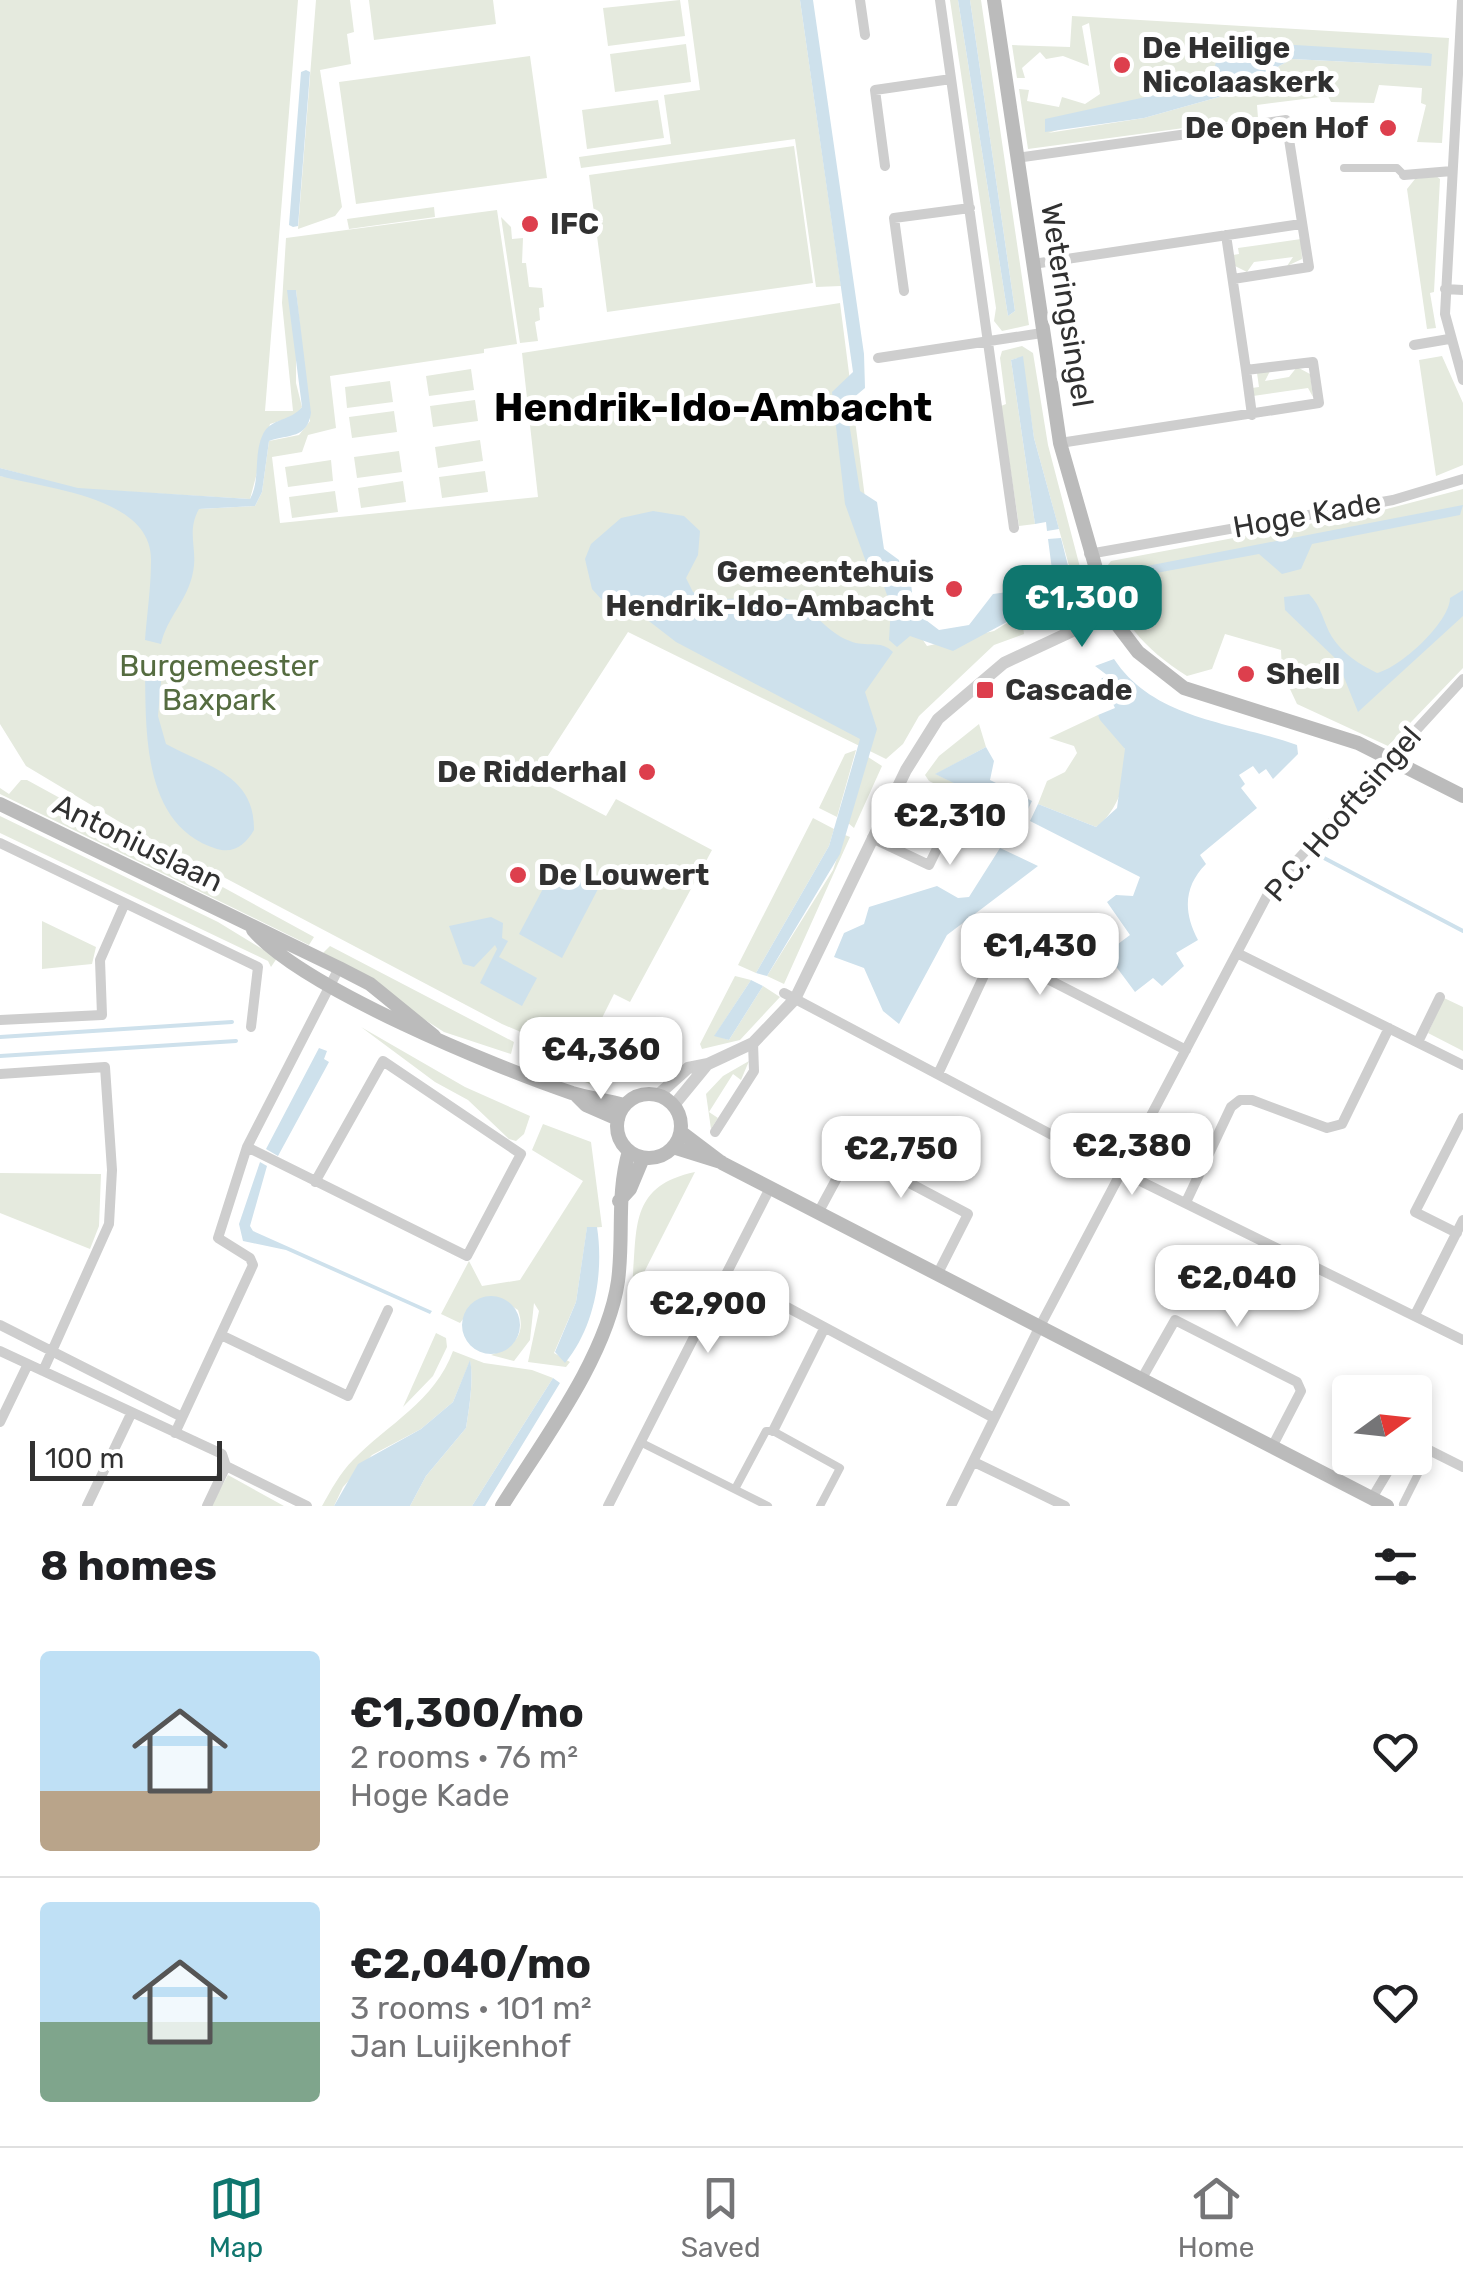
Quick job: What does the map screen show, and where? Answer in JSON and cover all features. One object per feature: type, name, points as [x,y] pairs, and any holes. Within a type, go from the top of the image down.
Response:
[{"type":"main road","name":"Weteringsingel","points":[[994,0],[1060,443],[1109,614],[1138,652],[1184,688],[1305,723],[1389,757],[1463,796]]},
{"type":"main road","name":"Antoniuslaan","points":[[0,804],[370,984],[434,1036]]},
{"type":"main road","name":"Antoniuslaan","points":[[252,929],[264,942],[330,985],[434,1036],[621,1112]]},
{"type":"main road","points":[[681,1132],[674,1147],[660,1157],[636,1154],[618,1133],[621,1112],[640,1095],[658,1094],[674,1106],[681,1132],[722,1162],[1387,1506]]},
{"type":"main road","points":[[674,1147],[722,1162]]},
{"type":"main road","points":[[502,1506],[579,1379],[610,1312],[618,1282],[619,1201],[630,1189],[636,1154]]},
{"type":"street","points":[[860,0],[865,35]]},
{"type":"street","points":[[940,0],[1014,528]]},
{"type":"street","points":[[1462,0],[1456,179],[1445,289],[1449,340],[1463,380]]},
{"type":"street","points":[[885,166],[874,90],[952,79]]},
{"type":"street","points":[[1016,158],[1286,120],[1309,267],[1233,279]]},
{"type":"street","points":[[1344,168],[1397,168],[1404,175],[1456,179]]},
{"type":"street","points":[[904,291],[894,218],[970,208]]},
{"type":"street","points":[[1033,264],[1300,224]]},
{"type":"street","points":[[1226,235],[1252,414]]},
{"type":"street","points":[[1445,289],[1463,290]]},
{"type":"street","points":[[878,358],[1042,333]]},
{"type":"street","points":[[1414,345],[1449,340]]},
{"type":"street","points":[[1060,443],[1320,403],[1314,362],[1246,370]]},
{"type":"street","name":"Hoge Kade","points":[[1089,554],[1392,500],[1463,479]]},
{"type":"street","points":[[658,1094],[684,1070],[708,1064],[753,1043],[790,996],[919,746],[958,699],[1004,663],[1109,614]]},
{"type":"street","name":"P.C. Hooftsingel","points":[[951,1506],[1039,1328],[1270,890],[1463,679]]},
{"type":"street","points":[[872,838],[929,865],[954,812],[964,807],[1011,832],[1020,832]]},
{"type":"street","points":[[0,843],[258,967],[251,1027]]},
{"type":"street","points":[[0,1020],[102,1015],[100,960],[125,903]]},
{"type":"street","points":[[938,1074],[995,952],[1186,1050]]},
{"type":"street","points":[[1238,953],[1463,1065]]},
{"type":"street","points":[[176,1433],[253,1265],[250,1258],[218,1238],[247,1147],[340,968]]},
{"type":"street","points":[[790,996],[1122,1172],[1186,1200],[1463,1340]]},
{"type":"street","points":[[1418,1042],[1440,997]]},
{"type":"street","points":[[1186,1200],[1231,1107],[1240,1100],[1252,1100],[1327,1128],[1342,1124],[1388,1028]]},
{"type":"street","points":[[715,1132],[754,1071],[753,1043]]},
{"type":"street","points":[[247,1147],[315,1182],[468,1256],[520,1154],[382,1061],[315,1182]]},
{"type":"street","points":[[674,1106],[708,1064]]},
{"type":"street","points":[[0,1074],[105,1067],[112,1170],[109,1224],[43,1372]]},
{"type":"street","points":[[1457,1233],[1415,1212],[1463,1118]]},
{"type":"street","points":[[818,1213],[851,1152],[968,1214],[937,1275]]},
{"type":"street","points":[[608,1506],[770,1188]]},
{"type":"street","points":[[1414,1315],[1463,1220]]},
{"type":"street","points":[[726,1275],[994,1418]]},
{"type":"street","points":[[221,1335],[348,1396],[388,1310]]},
{"type":"street","points":[[1141,1380],[1175,1320],[1297,1382],[1301,1391],[1272,1447]]},
{"type":"street","points":[[0,1325],[182,1417]]},
{"type":"street","points":[[773,1430],[824,1329]]},
{"type":"street","points":[[0,1351],[222,1454],[226,1466],[208,1506]]},
{"type":"street","points":[[0,1422],[28,1364]]},
{"type":"street","points":[[88,1506],[131,1414]]},
{"type":"street","points":[[735,1489],[766,1431],[773,1430],[840,1468],[820,1506]]},
{"type":"street","points":[[640,1442],[768,1506]]},
{"type":"street","points":[[1432,1451],[1463,1467]]},
{"type":"street","points":[[974,1462],[1065,1506]]},
{"type":"street","points":[[226,1466],[307,1506]]},
{"type":"street","points":[[1372,1498],[1386,1475]]},
{"type":"street","points":[[1403,1504],[1418,1475]]},
{"type":"green space","name":"Burgemeester Baxpark","points":[[0,0],[298,0],[265,411],[293,411],[282,303],[286,238],[497,210],[517,344],[484,349],[484,353],[330,376],[336,428],[308,435],[302,452],[272,457],[280,523],[538,497],[522,353],[840,303],[874,568],[927,646],[994,631],[1018,616],[1015,591],[1024,634],[994,645],[919,716],[903,744],[886,759],[628,632],[542,765],[549,770],[543,783],[606,816],[616,799],[712,850],[630,1002],[614,994],[602,1018],[625,1023],[615,1041],[642,1056],[636,1067],[615,1072],[502,1024],[123,824],[26,766],[0,724],[0,476],[66,486],[0,468]],"holes":[[[296,290],[310,421],[299,435],[269,441],[262,492],[255,506],[199,509],[81,489],[250,499],[270,424],[295,416],[302,407],[296,383]]]},
{"type":"green space","points":[[316,0],[350,0],[354,32],[347,34],[351,64],[320,70],[342,207],[335,216],[298,229]]},
{"type":"green space","points":[[369,0],[493,0],[496,24],[374,40]]},
{"type":"green space","points":[[680,0],[685,36],[608,46],[603,8]]},
{"type":"green space","points":[[688,0],[800,0],[841,286],[816,287],[795,139],[581,168],[579,157],[671,144],[664,95],[700,90]]},
{"type":"green space","points":[[950,0],[958,0],[1008,316],[1015,311],[970,0],[981,0],[1029,325],[1002,331],[994,321],[996,308]]},
{"type":"green space","points":[[1072,16],[1449,38],[1442,143],[1417,142],[1426,105],[1421,103],[1422,88],[1379,85],[1374,103],[1331,102],[1328,96],[1257,105],[1258,118],[1028,149],[1019,89],[1029,90],[1027,101],[1059,107],[1062,97],[1085,104],[1100,94],[1089,23],[1082,26],[1089,66],[1063,56],[1046,59],[1040,52],[1022,68],[1025,78],[1017,78],[1012,45],[1070,47]],"holes":[[[1218,54],[1431,66],[1292,59],[1226,95],[1144,118],[1048,133],[1205,84],[1215,75]]]},
{"type":"green space","points":[[686,44],[691,82],[615,92],[610,54]]},
{"type":"green space","points":[[530,56],[547,178],[356,204],[339,82]]},
{"type":"green space","points":[[658,100],[664,138],[587,149],[582,110]]},
{"type":"green space","points":[[794,146],[813,283],[607,312],[589,175]]},
{"type":"green space","points":[[1415,179],[1440,179],[1434,292],[1430,293],[1436,328],[1427,329],[1407,189]]},
{"type":"green space","points":[[434,207],[435,217],[349,229],[347,219]]},
{"type":"green space","points":[[501,217],[511,227],[512,239],[523,238],[522,263],[526,263],[529,287],[542,288],[544,307],[539,308],[540,320],[535,322],[538,341],[520,343]]},
{"type":"green space","points":[[1301,239],[1302,259],[1287,266],[1293,257],[1254,262],[1247,272],[1235,266],[1233,255],[1239,254],[1238,248]]},
{"type":"green space","points":[[1022,346],[1033,353],[1048,445],[1087,594],[1079,611],[1034,630],[1028,590],[1032,589],[1036,612],[1071,607],[1077,595],[1034,438],[1022,357],[1011,360],[1035,524],[1019,526],[1001,406],[1006,404],[1000,358],[1002,351]]},
{"type":"green space","points":[[1442,356],[1463,403],[1463,465],[1436,476],[1419,360]]},
{"type":"green space","points":[[1297,367],[1310,374],[1313,397],[1308,388],[1253,396],[1252,388],[1259,387],[1257,373],[1270,371],[1265,381],[1289,377]]},
{"type":"green space","points":[[471,369],[474,390],[429,396],[426,376]]},
{"type":"green space","points":[[390,381],[393,402],[347,408],[345,387]]},
{"type":"green space","points":[[475,400],[478,421],[433,427],[430,406]]},
{"type":"green space","points":[[394,411],[397,432],[352,438],[349,417]]},
{"type":"green space","points":[[480,440],[483,461],[438,468],[435,447]]},
{"type":"green space","points":[[399,451],[402,472],[357,478],[354,457]]},
{"type":"green space","points":[[331,460],[333,481],[288,487],[285,467]]},
{"type":"green space","points":[[485,471],[488,492],[442,498],[439,477]]},
{"type":"green space","points":[[403,481],[406,502],[361,508],[358,488]]},
{"type":"green space","points":[[1463,489],[1463,668],[1388,746],[1297,704],[1282,672],[1281,650],[1225,634],[1212,669],[1187,676],[1158,655],[1135,631],[1117,604],[1104,570],[1111,561],[1383,510]]},
{"type":"green space","points":[[335,491],[338,512],[292,518],[289,497]]},
{"type":"green space","points":[[1098,715],[1122,742],[1126,768],[1116,802],[1096,827],[1038,804],[1047,781],[1065,772],[1077,753],[1074,746],[1049,738]]},
{"type":"green space","points":[[979,724],[986,747],[936,774],[1024,817],[1023,822],[1017,824],[929,781],[925,775],[939,756]]},
{"type":"green space","points":[[856,750],[837,817],[819,808],[845,754]]},
{"type":"green space","points":[[868,757],[882,766],[854,828],[848,823]]},
{"type":"green space","points":[[21,780],[314,937],[309,945],[0,794],[0,788],[9,794]]},
{"type":"green space","points":[[0,816],[218,922],[277,958],[271,967],[268,961],[0,833]]},
{"type":"green space","points":[[813,818],[834,829],[829,846],[756,973],[738,965]]},
{"type":"green space","points":[[845,835],[850,837],[784,984],[767,976],[833,870]]},
{"type":"green space","points":[[42,921],[96,947],[92,964],[42,969]]},
{"type":"green space","points":[[330,946],[514,1042],[511,1054],[444,1032],[322,954]]},
{"type":"green space","points":[[735,976],[751,980],[715,1035],[729,1040],[763,986],[780,997],[740,1040],[702,1049],[700,1044]]},
{"type":"green space","points":[[1444,998],[1463,1007],[1463,1051],[1428,1033]]},
{"type":"green space","points":[[361,1027],[465,1087],[530,1116],[524,1134],[516,1141],[509,1139],[468,1100],[435,1082]]},
{"type":"green space","points":[[523,1047],[603,1079],[599,1088],[522,1055]]},
{"type":"green space","points":[[749,1061],[741,1080],[733,1074],[709,1112],[718,1118],[711,1129],[706,1094],[723,1076]]},
{"type":"green space","points":[[543,1124],[591,1142],[602,1227],[587,1228],[576,1302],[554,1353],[570,1362],[566,1367],[528,1362],[539,1311],[534,1303],[530,1340],[514,1361],[491,1355],[516,1339],[521,1327],[518,1310],[499,1298],[477,1301],[460,1323],[441,1314],[469,1261],[482,1286],[520,1280],[583,1181],[532,1150]]},
{"type":"green space","points":[[695,1172],[629,1302],[638,1220],[644,1204],[654,1191],[671,1180]]},
{"type":"green space","points":[[0,1173],[101,1174],[99,1226],[90,1249],[0,1213]]},
{"type":"green space","points":[[436,1333],[446,1338],[447,1347],[433,1376],[403,1407]]},
{"type":"green space","points":[[453,1351],[484,1363],[532,1370],[553,1378],[472,1506],[410,1506],[426,1476],[466,1428],[470,1361],[453,1402],[421,1429],[372,1455],[343,1487],[334,1506],[322,1506],[348,1465],[435,1384]]},
{"type":"green space","points":[[228,1475],[284,1506],[211,1506]]},
{"type":"water","points":[[800,0],[813,0],[864,354],[865,388],[846,404],[860,491],[877,502],[884,549],[899,560],[901,575],[911,583],[914,611],[939,630],[969,625],[993,594],[1015,591],[1018,616],[953,651],[910,636],[897,647],[889,640],[891,606],[879,573],[866,562],[845,504],[832,392],[853,372]]},
{"type":"water","points":[[958,0],[970,0],[1015,311],[1008,316]]},
{"type":"water","points":[[1228,41],[1428,53],[1432,54],[1431,66],[1292,59],[1226,95],[1144,118],[1045,132],[1045,119],[1205,84]]},
{"type":"water","points":[[301,72],[310,72],[298,226],[293,227],[289,225]]},
{"type":"water","points":[[287,290],[296,290],[309,421],[296,434],[269,441],[262,492],[255,506],[199,509],[193,525],[193,572],[187,591],[161,644],[145,640],[151,561],[147,540],[135,523],[94,499],[0,476],[0,468],[78,488],[250,499],[263,434],[302,407]]},
{"type":"water","points":[[1023,356],[1034,438],[1059,529],[1047,531],[1046,522],[1035,524],[1011,360]]},
{"type":"water","points":[[1463,505],[1460,515],[1312,544],[1301,569],[1282,574],[1259,554],[1129,578],[1126,570]]},
{"type":"water","points":[[653,511],[684,516],[700,531],[698,555],[686,578],[693,592],[714,598],[767,596],[789,600],[840,636],[893,652],[865,692],[877,729],[840,854],[767,976],[756,973],[829,846],[860,739],[676,642],[645,618],[603,601],[592,589],[585,559],[591,544],[621,518]]},
{"type":"water","points":[[1061,538],[1077,601],[1066,609],[1036,612],[1032,589],[1054,585],[1048,539]]},
{"type":"water","points":[[1463,590],[1463,616],[1358,712],[1337,660],[1285,610],[1284,597],[1309,594],[1336,643],[1377,673],[1398,663],[1422,643],[1442,619],[1450,598]]},
{"type":"water","points":[[1114,659],[1150,695],[1173,707],[1297,745],[1298,754],[1273,779],[1266,769],[1259,774],[1253,766],[1239,775],[1245,784],[1241,788],[1257,808],[1200,855],[1206,864],[1188,899],[1198,940],[1176,953],[1184,966],[1162,986],[1153,978],[1135,992],[1106,953],[1130,935],[1107,902],[1116,895],[1133,896],[1140,877],[1030,821],[1038,804],[1096,827],[1117,808],[1125,749],[1098,715],[1115,708],[1101,679],[1107,675],[1095,666]]},
{"type":"water","points":[[145,669],[162,670],[158,716],[166,744],[225,774],[246,796],[254,830],[239,847],[217,849],[192,837],[174,820],[162,799],[148,748]]},
{"type":"water","points":[[986,747],[994,761],[990,780],[1032,801],[1024,817],[935,774]]},
{"type":"water","points":[[1000,848],[1038,866],[947,935],[899,1024],[883,1011],[864,968],[834,957],[844,933],[864,924],[869,907],[937,886],[958,898],[969,897]]},
{"type":"water","points":[[555,866],[598,889],[562,958],[519,934]]},
{"type":"water","points":[[491,917],[503,923],[502,938],[508,941],[499,957],[537,978],[522,1006],[480,983],[497,949],[495,945],[474,967],[463,964],[449,926]]},
{"type":"water","points":[[751,980],[763,986],[729,1040],[714,1036]]},
{"type":"water","points":[[319,1048],[327,1051],[324,1059],[329,1062],[278,1156],[266,1149]]},
{"type":"water","points":[[260,1162],[267,1166],[250,1226],[253,1231],[432,1311],[430,1314],[286,1250],[243,1241],[239,1224]]},
{"type":"water","points":[[587,1227],[597,1227],[598,1280],[584,1333],[565,1363],[555,1352],[576,1302]]},
{"type":"water","points":[[491,1296],[512,1304],[520,1325],[512,1346],[491,1354],[470,1346],[462,1325],[470,1304]]},
{"type":"water","points":[[470,1360],[466,1428],[426,1476],[410,1506],[334,1506],[358,1464],[421,1429],[453,1402]]},
{"type":"water","points":[[553,1378],[560,1383],[485,1506],[472,1506]]},
{"type":"waterway","points":[[1324,858],[1463,931]]},
{"type":"waterway","points":[[0,1037],[232,1022]]},
{"type":"waterway","points":[[0,1056],[236,1041]]},
{"type":"place","name":"De Heilige Nicolaaskerk","points":[[1122,65]]},
{"type":"place","name":"De Open Hof","points":[[1388,128]]},
{"type":"place","name":"IFC","points":[[530,224]]},
{"type":"place","name":"Gemeentehuis Hendrik-Ido-Ambacht","points":[[954,589]]},
{"type":"place","name":"Shell","points":[[1246,674]]},
{"type":"place","name":"Cascade","points":[[985,690]]},
{"type":"place","name":"De Ridderhal","points":[[647,772]]},
{"type":"place","name":"De Louwert","points":[[518,875]]},
{"type":"district","name":"Hendrik-Ido-Ambacht","points":[[713,407]]}]
